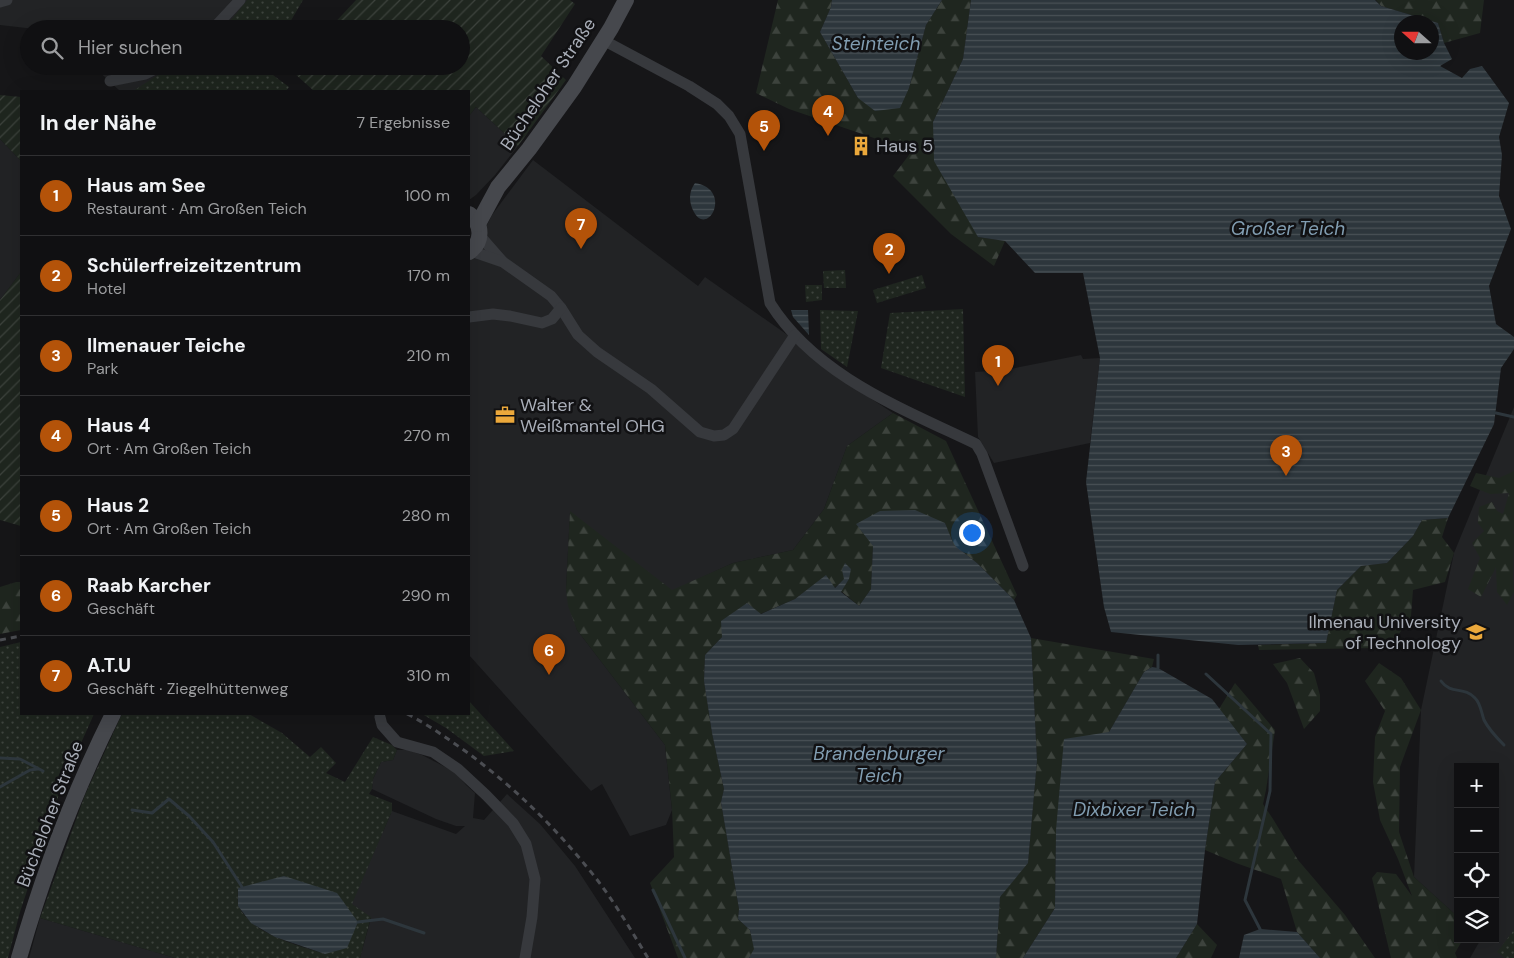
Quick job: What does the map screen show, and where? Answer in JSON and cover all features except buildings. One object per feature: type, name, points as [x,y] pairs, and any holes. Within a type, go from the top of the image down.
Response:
[{"type":"main road","name":"Bücheloher Straße","points":[[470,252],[476,246],[476,225],[498,187],[574,87],[626,0]]},
{"type":"main road","name":"Bücheloher Straße","points":[[470,208],[498,187]]},
{"type":"main road","name":"Bücheloher Straße","points":[[19,958],[53,854],[90,762],[113,715]]},
{"type":"street","points":[[0,2],[7,0]]},
{"type":"street","points":[[221,20],[240,0]]},
{"type":"street","points":[[603,40],[718,104],[729,116],[740,134],[770,302],[777,314],[809,348],[838,372],[876,397],[976,444],[982,454],[1023,566]]},
{"type":"street","points":[[110,81],[140,75]]},
{"type":"street","points":[[476,225],[503,262]]},
{"type":"street","points":[[470,252],[503,262],[551,296],[578,335],[597,352],[651,389],[700,432],[714,436],[724,435],[733,429],[795,334]]},
{"type":"street","points":[[470,317],[493,314],[542,323],[552,319],[561,308]]},
{"type":"street","points":[[380,717],[382,725],[396,742],[432,752],[458,769],[513,822],[526,844],[535,879],[532,917],[525,958]]},
{"type":"shaded area","points":[[0,0],[259,0],[239,20],[20,20],[20,27],[0,25]]},
{"type":"shaded area","points":[[103,75],[178,75],[161,90],[119,90]]},
{"type":"shaded area","points":[[476,107],[518,146],[495,175],[470,199],[470,115]]},
{"type":"shaded area","points":[[0,139],[20,160],[20,273],[0,300]]},
{"type":"shaded area","points":[[533,160],[698,286],[705,277],[799,343],[832,373],[893,413],[847,446],[824,509],[793,550],[733,563],[672,591],[570,512],[566,590],[577,630],[665,745],[672,810],[666,825],[630,836],[602,784],[591,791],[470,656],[470,258],[492,215]]},
{"type":"shaded area","points":[[1081,355],[1083,359],[1100,358],[1090,443],[994,463],[978,437],[975,372],[1005,370]]},
{"type":"shaded area","name":"Ilmenau University of Technology","points":[[1514,407],[1514,958],[1470,958],[1479,943],[1499,943],[1499,763],[1454,763],[1454,913],[1414,877],[1421,710],[1454,553]]},
{"type":"shaded area","points":[[397,750],[408,750],[422,755],[455,772],[475,793],[473,818],[484,820],[507,794],[540,824],[575,866],[635,958],[360,958],[371,918],[351,904],[392,811],[456,834],[465,826],[456,826],[436,819],[372,789],[373,779],[381,762],[393,760]]},
{"type":"shaded area","points":[[40,918],[175,958],[29,958]]},
{"type":"green space","points":[[247,0],[303,0],[291,20],[231,20]]},
{"type":"green space","points":[[356,0],[570,0],[575,4],[541,56],[566,80],[518,146],[476,107],[470,115],[470,90],[313,90],[296,75],[470,75],[470,20],[337,20]]},
{"type":"green space","points":[[778,0],[832,0],[831,7],[820,32],[858,98],[909,88],[926,25],[942,0],[971,0],[963,59],[933,122],[978,237],[1005,241],[994,266],[951,234],[893,176],[912,151],[789,109],[756,93]]},
{"type":"green space","points":[[1376,0],[1484,0],[1480,33],[1444,43],[1439,26],[1439,15],[1411,15],[1381,6]]},
{"type":"green space","points":[[158,75],[273,75],[289,87],[287,90],[135,90]]},
{"type":"green space","points":[[0,95],[20,97],[20,160],[0,139]]},
{"type":"green space","points":[[845,270],[846,288],[824,288],[823,271]]},
{"type":"green space","points":[[20,273],[20,526],[0,520],[0,300]]},
{"type":"green space","points":[[922,275],[926,288],[877,303],[873,290]]},
{"type":"green space","points":[[805,285],[822,285],[822,300],[806,302]]},
{"type":"green space","points":[[963,309],[965,397],[881,368],[890,313]]},
{"type":"green space","points":[[820,310],[858,311],[847,367],[821,349]]},
{"type":"green space","points":[[893,413],[946,441],[1017,595],[1014,600],[977,563],[953,545],[945,523],[873,546],[871,589],[859,606],[841,591],[849,579],[842,570],[845,579],[834,588],[826,576],[795,599],[760,614],[747,603],[722,637],[705,655],[704,681],[712,733],[724,789],[721,802],[739,909],[738,919],[750,930],[755,950],[749,958],[678,958],[650,883],[674,857],[672,809],[665,745],[577,630],[568,606],[566,590],[570,511],[672,590],[733,563],[793,550],[824,509],[847,446]]},
{"type":"green space","points":[[1514,471],[1514,592],[1507,605],[1497,592],[1496,567],[1481,597],[1468,589],[1480,558],[1472,543],[1484,531],[1478,523],[1479,507],[1492,502],[1497,511],[1503,514],[1509,493],[1490,494],[1470,486],[1476,473],[1499,478]]},
{"type":"green space","points":[[1448,518],[1442,537],[1454,553],[1445,582],[1413,590],[1411,616],[1395,640],[1379,648],[1259,650],[1258,645],[1326,643],[1337,590],[1361,566],[1387,563],[1413,536],[1422,520]]},
{"type":"green space","points":[[20,582],[20,630],[0,634],[0,587]]},
{"type":"green space","points":[[1031,638],[1154,659],[1152,667],[1144,672],[1109,732],[1056,830],[1055,908],[1023,958],[996,958],[1000,897],[1028,862],[1037,761]]},
{"type":"green space","points":[[20,642],[20,715],[94,715],[61,788],[20,912],[8,958],[0,958],[0,647]]},
{"type":"green space","points":[[1300,658],[1314,673],[1320,695],[1320,711],[1304,729],[1287,683],[1273,664]]},
{"type":"green space","points":[[1379,663],[1401,678],[1421,710],[1400,767],[1399,832],[1414,877],[1454,913],[1454,943],[1461,943],[1455,953],[1457,958],[1391,958],[1372,878],[1377,872],[1396,874],[1412,896],[1380,820],[1373,782],[1375,737],[1385,711],[1365,681]]},
{"type":"green space","points":[[1235,683],[1275,730],[1263,804],[1298,860],[1345,915],[1375,958],[1320,958],[1297,932],[1281,879],[1205,850],[1215,782],[1247,744],[1219,709]]},
{"type":"green space","points":[[470,702],[514,751],[484,756],[446,728],[424,715],[470,715]]},
{"type":"green space","points":[[122,715],[251,715],[282,733],[310,757],[321,747],[336,763],[326,773],[345,782],[373,737],[392,745],[397,750],[393,760],[381,762],[373,779],[372,789],[369,794],[392,803],[392,811],[352,904],[371,917],[360,958],[175,958],[40,918],[85,795]],"holes":[[[238,888],[325,954],[290,943],[265,932],[246,917],[239,907]]]},
{"type":"green space","points":[[1197,924],[1217,945],[1211,958],[1176,958]]},
{"type":"green space","points":[[1514,930],[1514,958],[1505,958],[1497,952]]},
{"type":"water","name":"Steinteich","points":[[832,0],[942,0],[926,25],[909,88],[900,108],[875,111],[858,98],[820,32],[831,7]]},
{"type":"water","name":"Großer Teich","points":[[971,0],[1375,0],[1381,6],[1411,15],[1394,15],[1394,60],[1439,60],[1439,26],[1444,43],[1452,59],[1440,66],[1462,78],[1470,69],[1482,66],[1509,103],[1499,137],[1502,155],[1499,196],[1511,229],[1489,286],[1496,324],[1514,337],[1514,349],[1501,368],[1494,424],[1448,518],[1422,520],[1413,536],[1387,563],[1361,566],[1337,590],[1326,643],[1238,645],[1111,632],[1104,607],[1086,482],[1100,358],[1083,273],[1035,273],[1005,241],[978,237],[934,161],[933,122],[963,59]]},
{"type":"water","points":[[695,183],[707,188],[714,195],[715,204],[713,212],[709,217],[703,219],[697,216],[691,205],[690,194]]},
{"type":"water","points":[[791,310],[808,310],[809,335],[793,317]]},
{"type":"water","name":"Brandenburger Teich","points":[[915,510],[945,523],[954,545],[977,563],[1014,600],[1031,638],[1037,761],[1028,863],[1000,897],[996,958],[749,958],[754,949],[750,930],[738,919],[739,909],[721,802],[724,789],[712,733],[704,681],[705,655],[722,637],[721,621],[747,603],[761,614],[795,599],[826,575],[835,588],[844,579],[842,570],[845,563],[851,569],[849,579],[841,592],[859,606],[871,589],[873,546],[856,524],[880,511]]},
{"type":"water","name":"Dixbixer Teich","points":[[1152,667],[1158,668],[1212,699],[1247,744],[1215,782],[1197,924],[1176,958],[1023,958],[1055,908],[1056,830],[1064,739],[1109,732],[1144,672]]},
{"type":"water","points":[[284,876],[337,893],[358,922],[347,948],[325,954],[275,937],[251,923],[238,906],[238,888]]},
{"type":"water","points":[[1260,929],[1297,932],[1320,958],[1239,958],[1244,935]]},
{"type":"waterway","points":[[1496,413],[1514,417]]},
{"type":"waterway","points":[[1158,655],[1158,668]]},
{"type":"waterway","points":[[1206,674],[1271,734],[1270,791],[1245,900],[1260,929]]},
{"type":"waterway","points":[[1441,681],[1449,688],[1471,694],[1477,700],[1486,724],[1504,745]]},
{"type":"waterway","points":[[0,758],[20,759],[43,771]]},
{"type":"waterway","points":[[0,787],[30,770],[38,769]]},
{"type":"waterway","points":[[132,810],[152,813],[169,799],[189,816],[213,842],[242,887]]},
{"type":"waterway","points":[[653,890],[685,958]]},
{"type":"waterway","points":[[358,922],[383,919],[424,933]]},
{"type":"railway","points":[[0,640],[20,636]]},
{"type":"railway","points":[[409,715],[431,727],[468,753],[545,820],[595,877],[648,958]]},
{"type":"place","name":"Haus 4","points":[[828,136]]},
{"type":"place","name":"Haus 5","points":[[861,146]]},
{"type":"place","name":"Haus 2","points":[[764,151]]},
{"type":"place","name":"A.T.U","points":[[581,249]]},
{"type":"place","name":"Schülerfreizeitzentrum","points":[[889,274]]},
{"type":"place","name":"Haus am See","points":[[998,386]]},
{"type":"place","name":"Walter & Weißmantel OHG","points":[[505,415]]},
{"type":"place","name":"Ilmenauer Teiche","points":[[1286,476]]},
{"type":"place","name":"Ilmenau University of Technology","points":[[1476,632]]},
{"type":"place","name":"Raab Karcher","points":[[549,675]]}]
